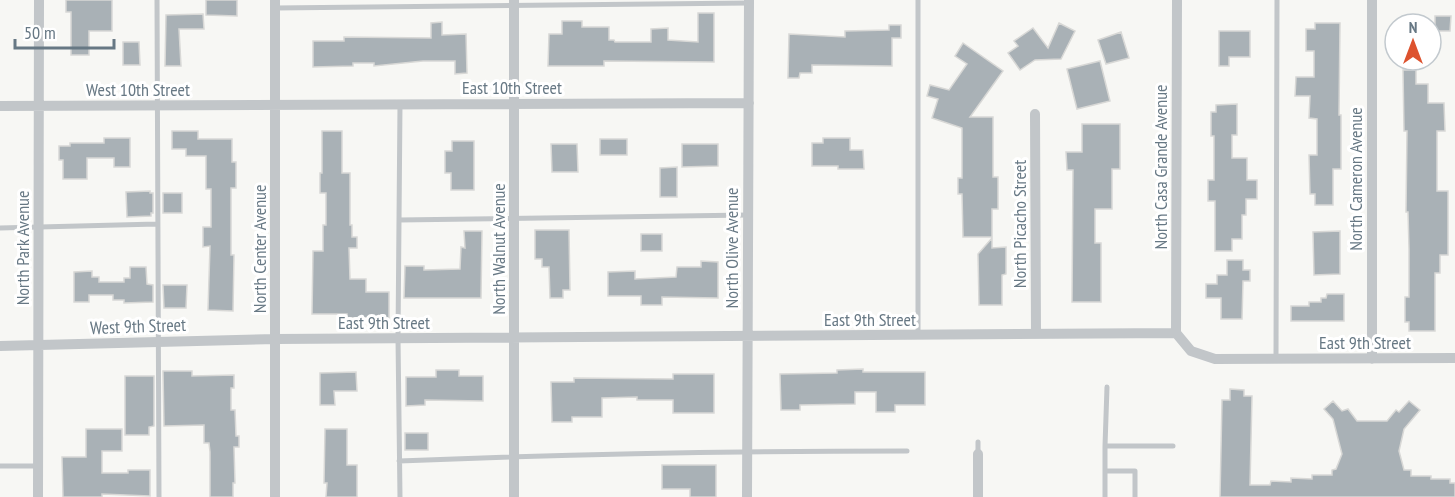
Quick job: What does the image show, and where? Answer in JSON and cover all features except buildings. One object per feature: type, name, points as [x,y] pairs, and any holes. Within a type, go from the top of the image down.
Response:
[{"type":"street","name":"North Park Avenue","points":[[38,497],[39,0]]},
{"type":"street","name":"North Casa Grande Avenue","points":[[1176,333],[1177,0]]},
{"type":"street","name":"North Cameron Avenue","points":[[1372,0],[1372,359]]},
{"type":"street","name":"North Olive Avenue","points":[[747,497],[749,1]]},
{"type":"street","name":"North Walnut Avenue","points":[[514,3],[514,497]]},
{"type":"street","name":"North Center Avenue","points":[[275,4],[275,497]]},
{"type":"street","name":"East 10th Street","points":[[276,105],[749,103]]},
{"type":"street","name":"West 10th Street","points":[[0,106],[276,105]]},
{"type":"street","name":"North Picacho Street","points":[[1035,114],[1036,334]]},
{"type":"street","name":"East 9th Street","points":[[276,339],[1176,333],[1191,351],[1215,359],[1455,358]]},
{"type":"street","name":"West 9th Street","points":[[0,346],[276,339]]},
{"type":"street","points":[[978,454],[978,497]]},
{"type":"lane","points":[[157,0],[159,497]]},
{"type":"lane","points":[[918,0],[918,335]]},
{"type":"lane","points":[[1276,359],[1277,0]]},
{"type":"lane","points":[[275,4],[749,1]]},
{"type":"lane","points":[[400,104],[398,338],[400,497]]},
{"type":"lane","points":[[399,220],[748,215]]},
{"type":"lane","points":[[0,228],[157,224]]},
{"type":"lane","points":[[1105,497],[1107,387]]},
{"type":"lane","points":[[978,441],[978,454]]},
{"type":"lane","points":[[1105,446],[1173,446]]},
{"type":"lane","points":[[399,461],[514,456],[907,451]]},
{"type":"lane","points":[[0,466],[38,466]]},
{"type":"lane","points":[[1105,471],[1135,471],[1135,497]]}]
